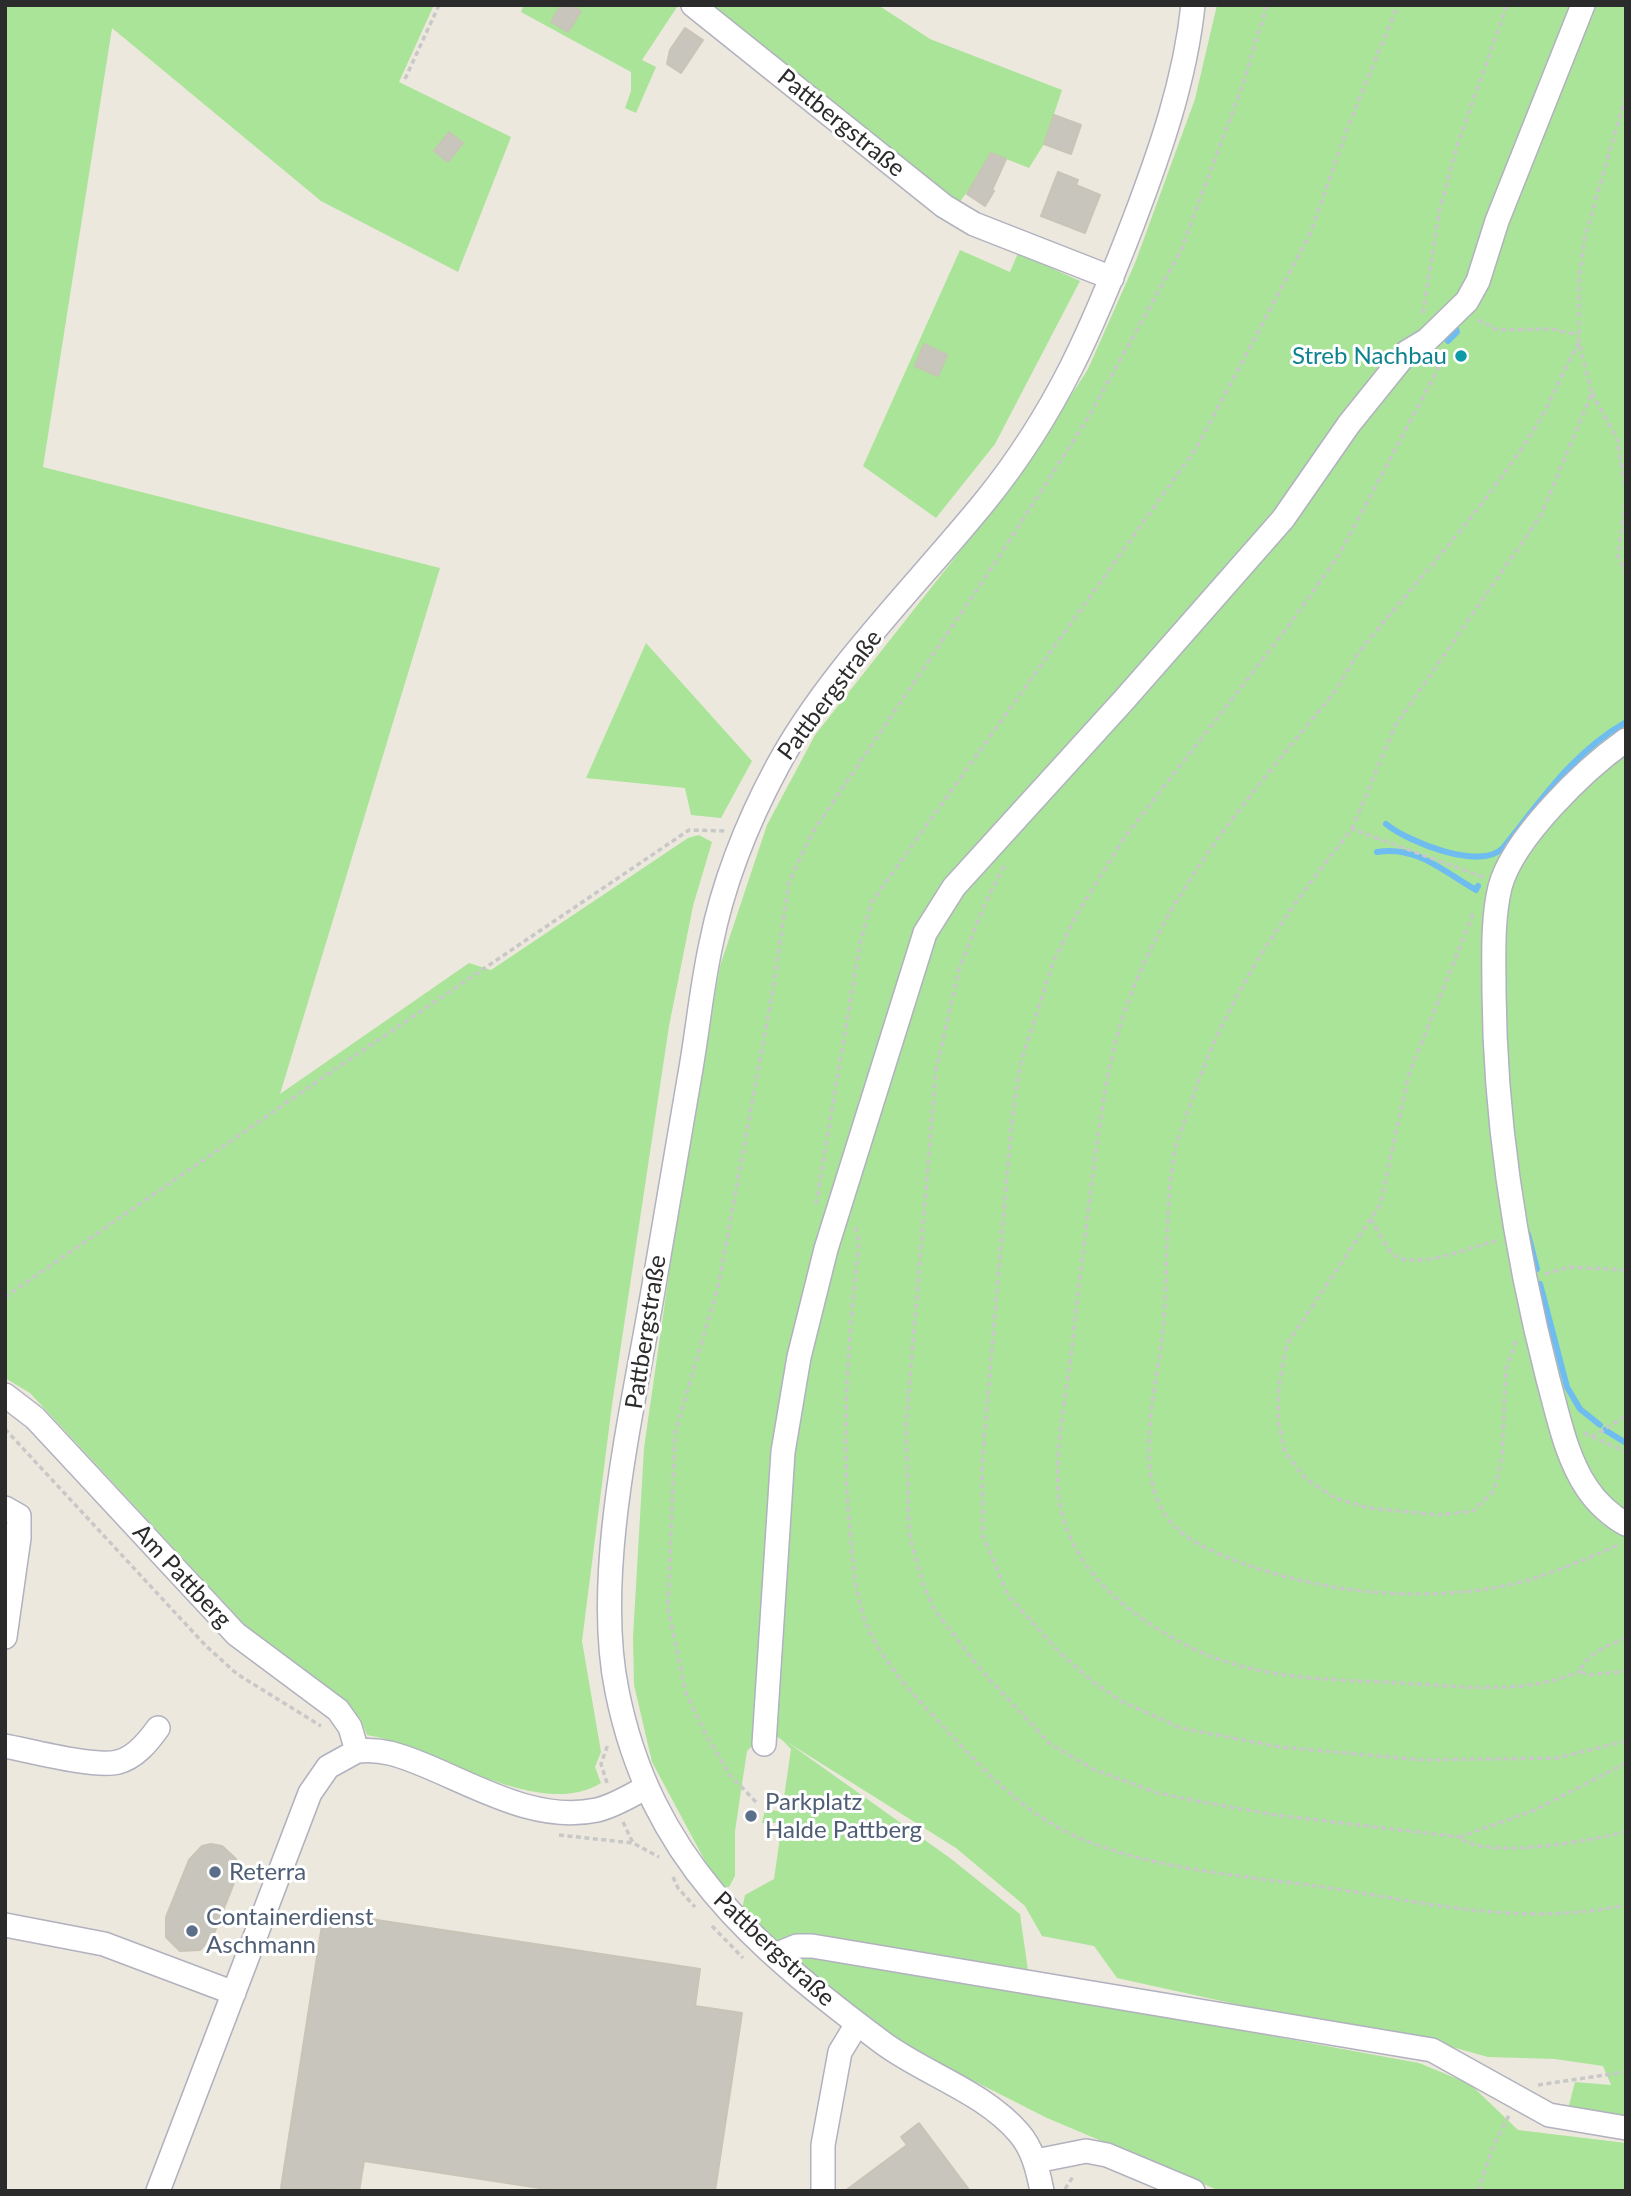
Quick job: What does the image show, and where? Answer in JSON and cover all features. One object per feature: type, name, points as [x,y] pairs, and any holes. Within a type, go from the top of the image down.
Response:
[{"type":"street","name":"Pattbergstraße","points":[[693,5],[944,206],[974,224],[1112,278]]},
{"type":"street","name":"Pattbergstraße","points":[[1036,2161],[1019,2133],[990,2109],[890,2048],[775,1955],[721,1906],[685,1859],[645,1788],[631,1748],[615,1685],[609,1602],[618,1504],[711,939],[734,834],[822,697],[986,499],[1031,439],[1075,364],[1112,278],[1174,106],[1188,51],[1193,5]]},
{"type":"street","points":[[764,1744],[783,1452],[799,1357],[825,1248],[842,1205],[872,1096],[925,933],[954,887],[1124,700],[1283,519],[1349,424],[1407,352],[1427,340],[1441,319],[1467,301],[1478,281],[1506,196],[1583,5]]},
{"type":"street","points":[[1626,740],[1583,775],[1528,837],[1501,884],[1494,937],[1494,1030],[1502,1129],[1531,1312],[1566,1443],[1587,1488],[1605,1508],[1626,1524]]},
{"type":"street","name":"Am Pattberg","points":[[5,1395],[35,1418],[236,1634],[338,1710],[350,1727],[357,1751]]},
{"type":"street","points":[[5,1508],[19,1516],[12,1537],[5,1637]]},
{"type":"street","points":[[5,1746],[93,1762],[119,1762],[136,1753],[158,1728]]},
{"type":"street","points":[[158,2191],[310,1793],[328,1768],[357,1751],[371,1749],[399,1755],[511,1801],[555,1812],[581,1813],[615,1804],[645,1788]]},
{"type":"street","points":[[5,1925],[104,1944],[234,1993]]},
{"type":"street","points":[[775,1955],[797,1946],[812,1946],[1432,2050],[1521,2097],[1549,2115],[1626,2128]]},
{"type":"street","points":[[823,2191],[823,2145],[840,2052],[858,2024]]},
{"type":"street","points":[[1042,2191],[1036,2161],[1086,2151],[1107,2155],[1193,2191]]},
{"type":"path","points":[[405,79],[439,5]]},
{"type":"path","points":[[756,1802],[730,1775],[695,1713],[686,1693],[668,1608],[675,1433],[718,1287],[773,989],[789,882],[812,833],[995,563],[1088,418],[1181,250],[1242,88],[1267,5]]},
{"type":"path","points":[[814,1211],[860,944],[871,903],[1197,447],[1310,234],[1349,124],[1398,5]]},
{"type":"path","points":[[1507,5],[1451,166],[1439,212],[1441,319],[1437,371],[1339,555],[1283,632],[1131,828],[1080,908],[1053,963],[1021,1062],[1012,1119],[982,1464],[983,1536],[1008,1595],[1059,1652],[1093,1682],[1122,1702],[1181,1728],[1280,1747],[1422,1760],[1556,1758],[1626,1741]]},
{"type":"path","points":[[1626,95],[1585,237],[1579,278],[1578,335],[1592,393],[1617,439],[1626,495],[1618,556],[1626,575]]},
{"type":"path","points":[[1441,319],[1498,330],[1552,329],[1578,335]]},
{"type":"path","points":[[1579,343],[1532,432],[1444,554],[1361,649],[1335,691],[1214,842],[1169,913],[1149,953],[1127,1004],[1098,1124],[1063,1408],[1058,1486],[1069,1535],[1098,1581],[1131,1612],[1180,1642],[1219,1661],[1293,1677],[1465,1687],[1527,1684],[1563,1678],[1580,1671],[1588,1675],[1626,1671]]},
{"type":"path","points":[[1592,393],[1541,516],[1395,726],[1352,829],[1264,946],[1208,1052],[1174,1153],[1164,1325],[1149,1450],[1154,1491],[1173,1525],[1213,1551],[1264,1571],[1311,1584],[1376,1592],[1444,1594],[1497,1587],[1563,1569],[1626,1542]]},
{"type":"path","points":[[730,819],[734,834]]},
{"type":"path","points":[[1352,829],[1501,884]]},
{"type":"path","points":[[5,1297],[325,1076],[690,830],[734,834]]},
{"type":"path","points":[[720,842],[734,834]]},
{"type":"path","points":[[1007,860],[984,906],[958,969],[936,1070],[906,1424],[909,1533],[923,1584],[934,1609],[981,1670],[1049,1744],[1095,1770],[1158,1793],[1276,1815],[1459,1837],[1477,1845],[1559,1846],[1626,1832]]},
{"type":"path","points":[[1476,906],[1409,1074],[1380,1205],[1287,1344],[1279,1385],[1278,1420],[1285,1452],[1306,1479],[1335,1498],[1369,1508],[1439,1515],[1473,1511],[1494,1491],[1502,1456],[1507,1369],[1515,1342],[1531,1312]]},
{"type":"path","points":[[842,1205],[855,1225],[859,1242],[848,1338],[845,1440],[850,1538],[864,1618],[873,1640],[924,1706],[1008,1794],[1052,1824],[1080,1838],[1126,1854],[1226,1874],[1500,1915],[1587,1913],[1626,1905]]},
{"type":"path","points":[[1371,1219],[1391,1253],[1401,1259],[1433,1259],[1518,1236]]},
{"type":"path","points":[[1526,1278],[1569,1267],[1626,1270]]},
{"type":"path","points":[[1626,1416],[1592,1437],[1626,1452]]},
{"type":"path","points":[[1580,1671],[1583,1662],[1594,1653],[1626,1638]]},
{"type":"path","points":[[608,1744],[601,1765],[633,1843]]},
{"type":"path","points":[[1459,1837],[1535,1810],[1626,1763]]},
{"type":"path","points":[[1478,2191],[1506,2119],[1521,2097],[1539,2084],[1626,2072]]},
{"type":"green space","points":[[5,5],[434,5],[399,82],[511,137],[458,272],[321,201],[112,28],[43,467],[440,568],[280,1094],[469,963],[491,970],[688,838],[699,835],[712,842],[693,906],[669,1026],[612,1405],[582,1641],[601,1752],[595,1767],[601,1783],[576,1793],[547,1794],[517,1788],[367,1735],[361,1720],[350,1707],[256,1637],[30,1393],[5,1378]]},
{"type":"green space","points":[[524,5],[677,7],[642,60],[656,67],[636,113],[625,108],[631,91],[631,72],[521,12]]},
{"type":"green space","points":[[712,5],[878,5],[930,39],[1062,90],[1044,144],[1029,168],[991,153],[984,169],[959,203]]},
{"type":"green space","points":[[1217,5],[1626,5],[1626,2117],[1568,2109],[1575,2082],[1611,2085],[1603,2066],[1555,2059],[1488,2057],[1398,2032],[1335,2026],[1117,1978],[1094,1946],[1042,1936],[1025,1906],[956,1848],[787,1742],[950,1858],[1020,1914],[1031,1992],[1419,2063],[1470,2084],[1518,2130],[1626,2143],[1626,2191],[1220,2191],[1047,2118],[907,2047],[793,1960],[742,1909],[745,1895],[774,1879],[782,1823],[762,1823],[765,1810],[782,1811],[791,1749],[780,1738],[763,1735],[747,1751],[735,1831],[735,1876],[729,1887],[719,1887],[652,1762],[634,1685],[633,1637],[644,1448],[683,1176],[720,966],[767,825],[815,735],[1020,475],[1088,369],[1135,263],[1195,99]]},
{"type":"green space","points":[[960,250],[1010,272],[1018,253],[1080,281],[995,444],[936,518],[863,466]]},
{"type":"green space","points":[[646,643],[752,761],[721,818],[691,815],[685,788],[586,778]]},
{"type":"building","points":[[561,5],[572,5],[581,11],[568,32],[551,22]]},
{"type":"building","points":[[685,28],[703,40],[681,73],[667,64],[670,50]]},
{"type":"building","points":[[1054,115],[1081,125],[1071,154],[1044,144]]},
{"type":"building","points":[[449,132],[463,143],[448,162],[434,151]]},
{"type":"building","points":[[991,153],[1006,159],[985,206],[967,194]]},
{"type":"building","points":[[1058,172],[1078,180],[1076,185],[1100,195],[1085,233],[1041,216]]},
{"type":"building","points":[[924,344],[947,355],[938,376],[915,366]]},
{"type":"building","points":[[202,1846],[222,1846],[236,1859],[236,1878],[213,1936],[200,1950],[180,1951],[166,1937],[166,1917],[189,1860]]},
{"type":"building","points":[[324,1912],[700,1969],[695,2006],[742,2013],[715,2191],[559,2191],[364,2161],[359,2191],[281,2188]]},
{"type":"building","points":[[919,2123],[970,2191],[845,2191],[907,2145],[901,2137]]},
{"type":"waterway","points":[[1448,341],[1457,332],[1455,326]]},
{"type":"waterway","points":[[1428,355],[1431,352]]},
{"type":"waterway","points":[[1386,824],[1410,839],[1444,851],[1462,855],[1492,854],[1503,848],[1573,763],[1607,734],[1626,722]]},
{"type":"waterway","points":[[1377,852],[1405,852],[1417,856],[1476,890],[1478,886]]},
{"type":"waterway","points":[[1528,1234],[1537,1269]]},
{"type":"waterway","points":[[1540,1284],[1567,1387],[1580,1409],[1600,1425]]},
{"type":"waterway","points":[[1605,1430],[1626,1443]]},
{"type":"place","name":"Streb Nachbau","points":[[1461,356]]},
{"type":"place","name":"Parkplatz Halde Pattberg","points":[[751,1816]]},
{"type":"place","name":"Reterra","points":[[215,1872]]},
{"type":"place","name":"Containerdienst Aschmann","points":[[192,1931]]}]
